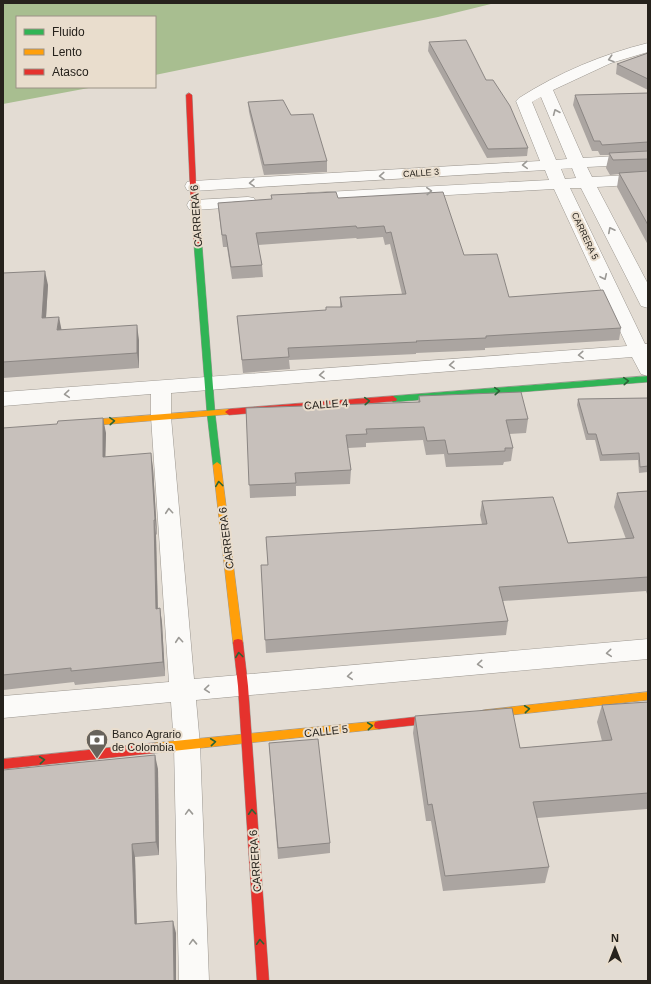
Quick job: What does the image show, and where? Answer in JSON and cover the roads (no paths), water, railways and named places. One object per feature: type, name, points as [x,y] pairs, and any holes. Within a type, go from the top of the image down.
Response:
[{"type":"street","points":[[648,47],[606,60],[545,88],[577,163],[648,302]]},
{"type":"street","name":"CARRERA 5","points":[[545,88],[524,101],[550,164],[643,351],[648,370]]},
{"type":"street","name":"CARRERA 6","points":[[189,95],[193,186],[208,383],[243,686],[263,981]]},
{"type":"street","name":"CALLE 3","points":[[193,186],[648,159]]},
{"type":"street","name":"CALLE 3","points":[[290,199],[648,179]]},
{"type":"street","points":[[195,205],[266,201]]},
{"type":"street","points":[[3,399],[643,351]]},
{"type":"street","name":"CALLE 4","points":[[66,424],[648,379]]},
{"type":"street","points":[[161,387],[161,417],[187,745],[194,981]]},
{"type":"street","points":[[3,707],[648,650]]},
{"type":"street","points":[[475,715],[648,696]]},
{"type":"street","name":"CALLE 5","points":[[3,764],[451,717]]},
{"type":"place","name":"Banco Agrario de Colombia","points":[[97,760]]}]
